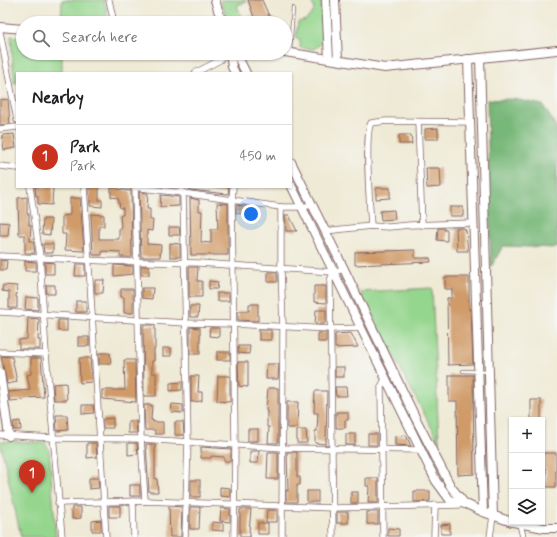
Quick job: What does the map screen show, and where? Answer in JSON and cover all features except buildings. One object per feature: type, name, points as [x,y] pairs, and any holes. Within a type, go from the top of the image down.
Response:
[{"type":"street","points":[[109,0],[112,16]]},
{"type":"street","points":[[215,0],[220,16]]},
{"type":"street","points":[[326,0],[328,59]]},
{"type":"street","points":[[335,0],[338,60]]},
{"type":"street","points":[[0,28],[16,29]]},
{"type":"street","points":[[0,32],[16,116]]},
{"type":"street","points":[[292,53],[385,68],[557,50]]},
{"type":"street","points":[[480,58],[493,516],[490,537]]},
{"type":"street","points":[[468,59],[483,512]]},
{"type":"street","points":[[197,72],[220,60]]},
{"type":"street","points":[[231,60],[234,72]]},
{"type":"street","points":[[240,60],[246,72]]},
{"type":"street","points":[[10,90],[16,90]]},
{"type":"street","points":[[371,226],[368,143],[369,127],[371,123],[386,121],[470,122]]},
{"type":"street","points":[[418,122],[422,225]]},
{"type":"street","points":[[0,129],[16,127]]},
{"type":"street","points":[[292,164],[451,487],[466,504]]},
{"type":"street","points":[[0,166],[16,168]]},
{"type":"street","points":[[292,187],[436,480],[450,500],[466,504],[509,521]]},
{"type":"street","points":[[30,188],[40,258],[46,354],[62,537]]},
{"type":"street","points":[[84,188],[99,438],[105,501],[106,537]]},
{"type":"street","points":[[134,188],[141,439],[145,501]]},
{"type":"street","points":[[150,188],[182,190],[232,200],[282,207],[302,208],[312,205]]},
{"type":"street","points":[[233,188],[235,444],[234,537]]},
{"type":"street","points":[[182,190],[185,263],[188,442],[185,537]]},
{"type":"street","points":[[282,207],[282,537]]},
{"type":"street","points":[[325,231],[371,226],[390,227],[473,223]]},
{"type":"street","points":[[0,256],[234,265],[333,272],[344,269]]},
{"type":"street","points":[[333,272],[330,281],[333,537]]},
{"type":"street","points":[[0,312],[186,323],[330,329],[361,328]]},
{"type":"street","points":[[0,352],[46,354]]},
{"type":"street","points":[[0,373],[4,435],[53,438],[141,439],[283,448],[421,450]]},
{"type":"street","points":[[383,537],[381,387],[386,377]]},
{"type":"street","points":[[133,501],[134,537]]},
{"type":"street","points":[[58,503],[145,501],[333,508],[466,504]]},
{"type":"street","points":[[434,537],[435,505]]},
{"type":"street","points":[[516,525],[523,537]]},
{"type":"street","points":[[527,525],[544,528],[557,528]]},
{"type":"lane","points":[[292,16],[293,8]]},
{"type":"lane","points":[[463,371],[488,372]]},
{"type":"green space","points":[[62,0],[104,0],[107,16],[61,16]]},
{"type":"green space","points":[[220,0],[246,0],[247,2],[237,5],[241,16],[226,16]]},
{"type":"green space","points":[[310,0],[321,0],[322,43],[314,49],[300,48],[300,39],[296,38],[298,22],[306,20],[314,11],[314,7]]},
{"type":"green space","points":[[11,36],[16,36],[16,60],[62,60],[62,72],[16,72],[16,83],[14,83]]},
{"type":"green space","points":[[514,99],[543,105],[557,131],[557,248],[503,246],[491,267],[487,100]]},
{"type":"green space","points":[[432,288],[439,442],[360,292]]},
{"type":"green space","points":[[0,441],[45,443],[49,449],[56,537],[21,537]]},
{"type":"place","name":"Park","points":[[32,493]]}]
